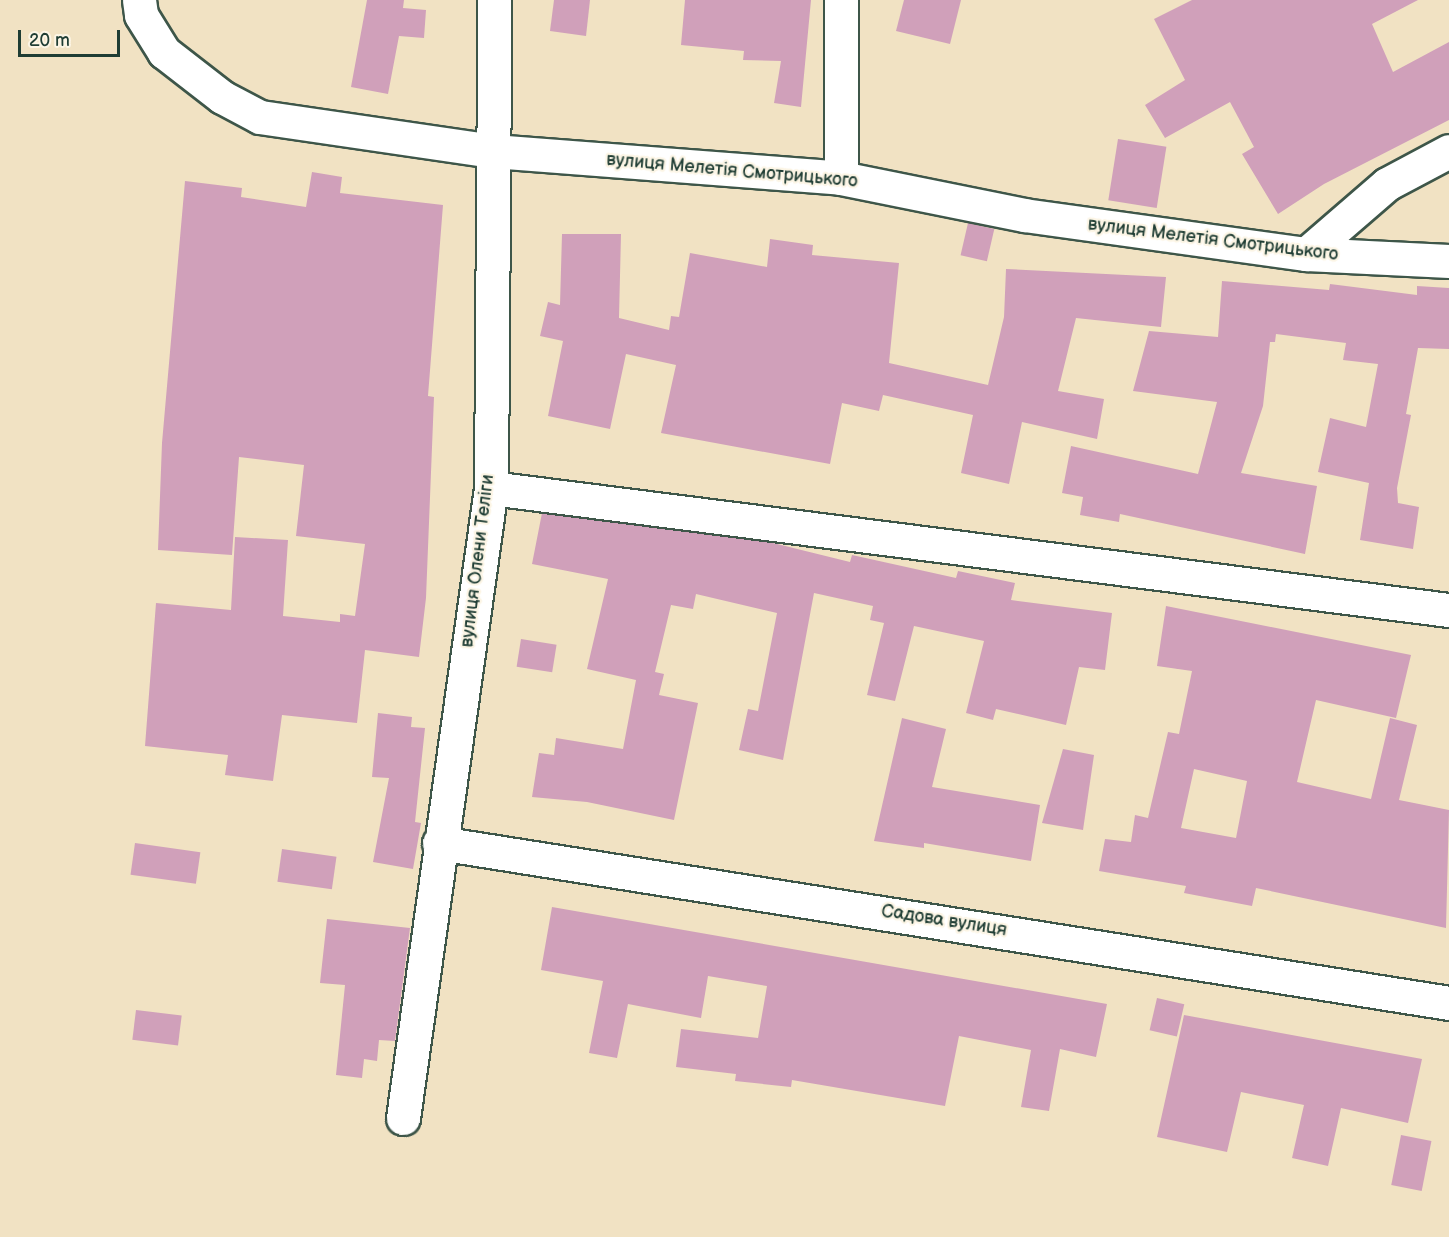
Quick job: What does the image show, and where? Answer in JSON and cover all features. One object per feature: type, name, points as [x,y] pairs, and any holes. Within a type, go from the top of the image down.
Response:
[{"type":"street","name":"вулиця Мелетія Смотрицького","points":[[139,0],[141,15],[164,52],[222,97],[260,117],[493,151],[841,178],[1035,216],[1306,254],[1449,261]]},
{"type":"street","name":"вулиця Олени Теліги","points":[[403,1118],[439,843],[491,488],[494,0]]},
{"type":"street","points":[[841,0],[841,178]]},
{"type":"street","points":[[1306,254],[1387,184],[1449,151]]},
{"type":"street","points":[[491,488],[1449,610]]},
{"type":"street","name":"Садова вулиця","points":[[439,843],[1449,1003]]},
{"type":"building","points":[[367,0],[404,0],[403,8],[426,10],[424,38],[399,36],[388,94],[351,87]]},
{"type":"building","points":[[554,0],[590,0],[586,36],[550,31]]},
{"type":"building","points":[[685,0],[811,0],[801,107],[774,103],[781,61],[743,60],[744,51],[681,45]]},
{"type":"building","points":[[904,0],[961,0],[950,44],[896,31]]},
{"type":"building","points":[[1192,0],[1418,0],[1372,24],[1393,72],[1449,42],[1449,120],[1324,184],[1278,214],[1242,154],[1254,147],[1230,102],[1165,138],[1145,105],[1185,80],[1154,19]]},
{"type":"building","points":[[1118,139],[1166,147],[1157,208],[1108,200]]},
{"type":"building","points":[[312,172],[342,177],[340,193],[443,205],[428,396],[434,397],[426,598],[419,657],[365,650],[357,723],[282,715],[273,781],[225,775],[228,755],[145,746],[156,603],[231,610],[235,537],[288,540],[283,616],[340,622],[340,614],[355,616],[365,544],[296,536],[304,465],[239,457],[232,555],[158,550],[162,443],[185,181],[242,188],[241,197],[306,207]]},
{"type":"building","points":[[968,223],[994,229],[987,261],[961,255]]},
{"type":"building","points":[[562,234],[621,234],[619,318],[669,330],[671,316],[679,317],[690,253],[767,267],[770,239],[813,245],[812,255],[899,263],[889,363],[988,385],[1004,317],[1006,269],[1166,277],[1161,327],[1076,318],[1058,391],[1104,399],[1097,439],[1022,422],[1009,484],[961,473],[973,415],[883,395],[879,411],[842,403],[830,464],[661,433],[676,365],[626,354],[610,429],[548,416],[563,341],[540,336],[548,302],[560,305]]},
{"type":"building","points":[[1222,281],[1329,290],[1330,284],[1417,295],[1417,286],[1449,288],[1449,349],[1418,348],[1406,414],[1411,415],[1397,488],[1398,503],[1419,507],[1413,549],[1360,540],[1369,483],[1318,472],[1330,418],[1366,427],[1378,364],[1343,360],[1346,343],[1276,334],[1275,342],[1270,342],[1263,406],[1241,473],[1317,486],[1305,554],[1120,514],[1119,522],[1080,515],[1083,497],[1062,493],[1071,446],[1198,474],[1217,402],[1133,391],[1149,331],[1218,337]]},
{"type":"building","points":[[542,513],[769,542],[850,562],[852,555],[956,578],[958,571],[1015,583],[1011,600],[1112,613],[1105,670],[1079,667],[1066,725],[996,709],[993,720],[966,713],[984,641],[914,626],[895,701],[867,695],[884,623],[870,620],[873,606],[814,593],[783,760],[739,750],[748,709],[758,711],[777,613],[696,594],[693,609],[671,605],[655,672],[664,674],[659,695],[698,703],[674,820],[587,802],[532,797],[539,753],[554,755],[556,738],[623,749],[636,680],[587,669],[608,579],[532,564]]},
{"type":"building","points":[[1166,606],[1411,655],[1396,718],[1316,700],[1297,782],[1371,799],[1390,718],[1417,725],[1399,800],[1449,810],[1446,928],[1256,888],[1252,906],[1184,893],[1186,886],[1099,871],[1105,839],[1131,842],[1135,815],[1148,818],[1168,732],[1179,734],[1192,671],[1157,666]],"holes":[[[1194,769],[1247,781],[1236,838],[1181,828]]]},
{"type":"building","points":[[521,639],[557,645],[552,672],[517,667]]},
{"type":"building","points":[[378,713],[412,717],[411,727],[425,728],[415,822],[421,823],[413,869],[373,862],[389,778],[372,777]]},
{"type":"building","points":[[902,718],[946,729],[932,787],[1040,805],[1031,861],[924,843],[924,848],[874,841]]},
{"type":"building","points":[[1063,749],[1094,755],[1083,830],[1042,823]]},
{"type":"building","points":[[135,843],[200,852],[196,884],[131,875]]},
{"type":"building","points":[[282,849],[336,857],[332,889],[277,882]]},
{"type":"building","points":[[552,907],[1107,1004],[1096,1057],[1060,1049],[1049,1111],[1021,1107],[1031,1050],[959,1036],[945,1106],[792,1080],[791,1087],[735,1081],[736,1074],[676,1067],[681,1029],[758,1038],[767,986],[708,976],[701,1018],[628,1004],[617,1058],[589,1053],[603,981],[541,970]]},
{"type":"building","points":[[327,919],[410,928],[395,1041],[379,1040],[377,1061],[364,1059],[362,1078],[336,1075],[345,985],[320,983]]},
{"type":"building","points":[[1157,998],[1184,1004],[1177,1036],[1150,1030]]},
{"type":"building","points":[[136,1010],[182,1016],[178,1045],[132,1040]]},
{"type":"building","points":[[1184,1015],[1422,1059],[1408,1123],[1341,1108],[1328,1166],[1292,1158],[1304,1105],[1241,1092],[1227,1152],[1157,1137]]},
{"type":"building","points":[[1401,1135],[1431,1141],[1422,1191],[1391,1185]]}]
